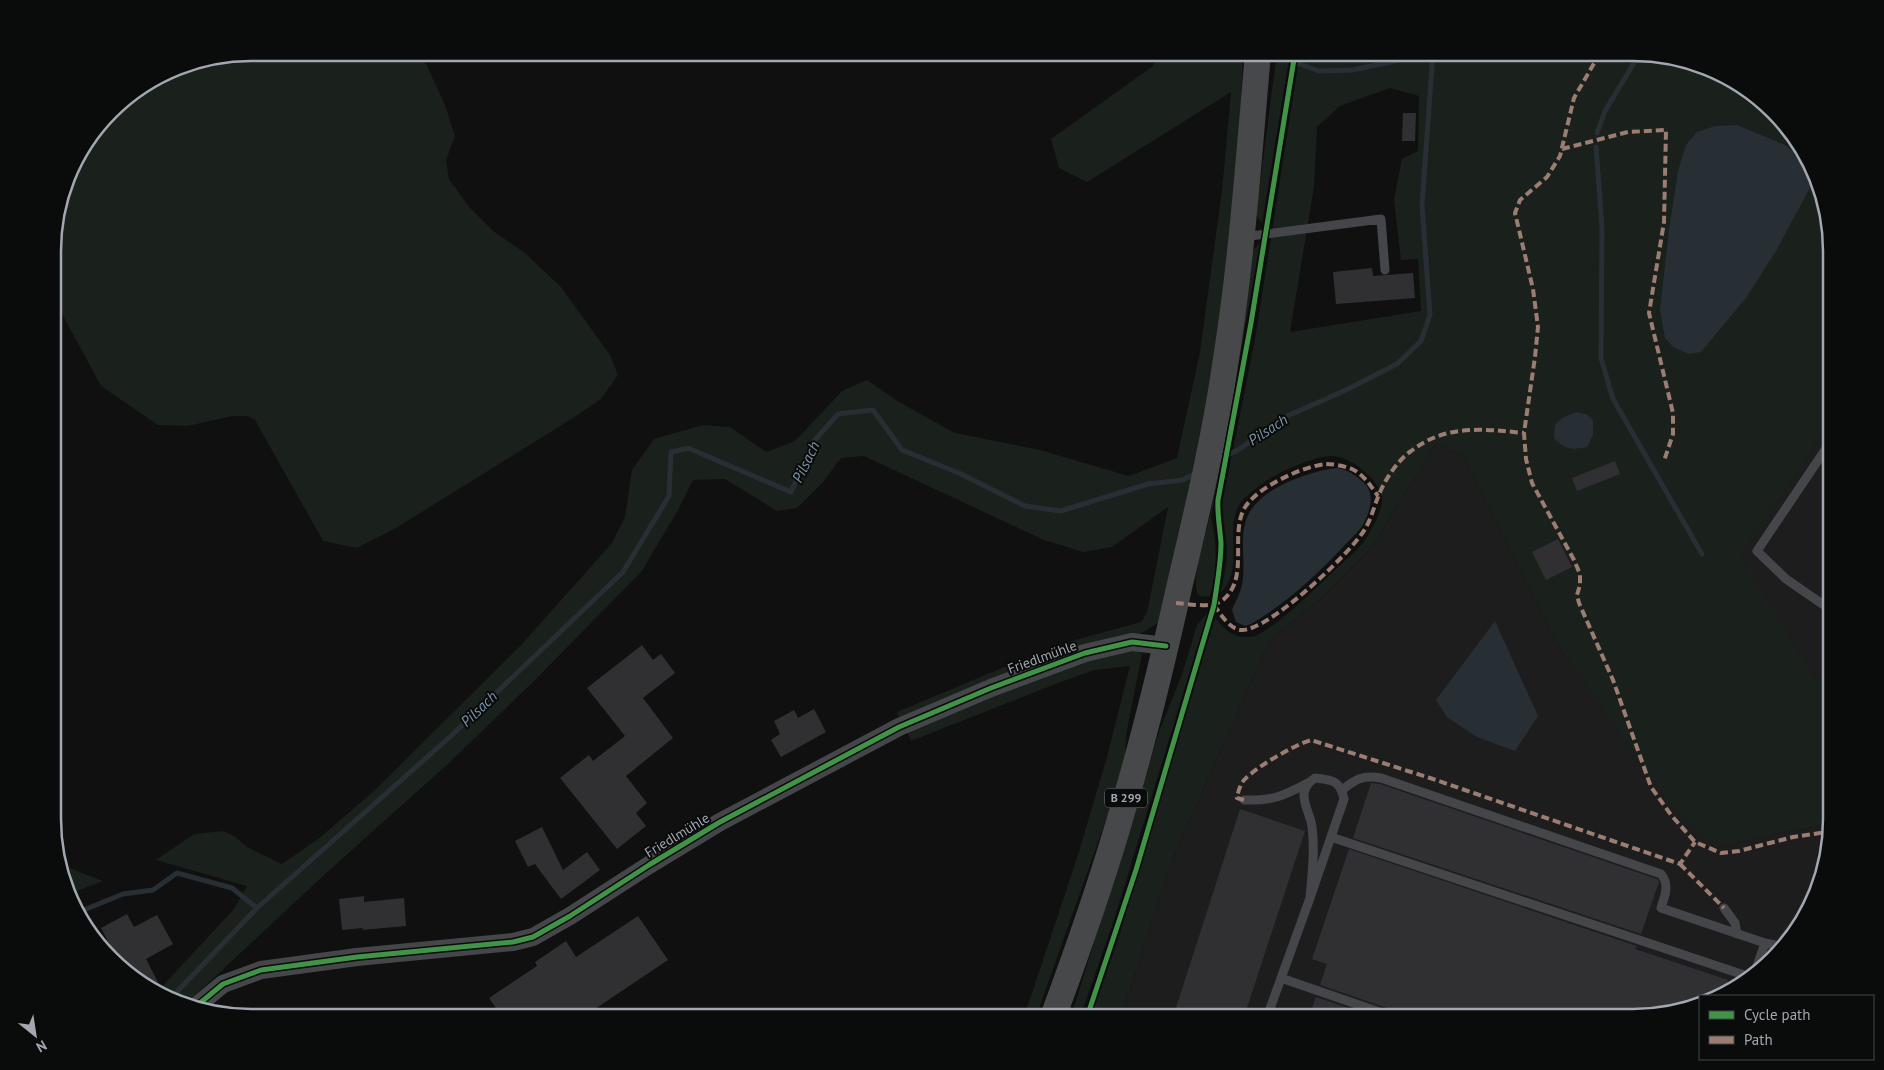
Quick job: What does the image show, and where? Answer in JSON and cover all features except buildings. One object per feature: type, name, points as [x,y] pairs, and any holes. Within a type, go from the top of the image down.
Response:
[{"type":"main road","name":"B 299","points":[[1056,1009],[1079,948],[1115,836],[1166,646],[1200,501],[1227,354],[1242,238],[1258,61]]},
{"type":"street","name":"Friedlmühle","points":[[201,1002],[223,984],[261,970],[362,956],[513,942],[533,937],[720,822],[900,727],[991,688],[1085,653],[1132,642],[1166,646]]},
{"type":"lane","points":[[1242,238],[1381,219],[1385,270]]},
{"type":"lane","points":[[1823,453],[1757,550],[1786,579],[1823,604]]},
{"type":"lane","points":[[1342,790],[1354,780],[1367,776],[1381,778],[1661,874],[1666,880],[1667,889],[1661,908],[1775,945]]},
{"type":"lane","points":[[1244,800],[1264,801],[1276,799],[1315,778],[1337,783],[1342,790],[1344,799],[1270,1009]]},
{"type":"lane","points":[[1308,783],[1304,793],[1305,804],[1312,826],[1310,898]]},
{"type":"lane","points":[[1331,837],[1743,975]]},
{"type":"lane","points":[[1724,908],[1735,923],[1737,934]]},
{"type":"lane","points":[[1759,961],[1765,943]]},
{"type":"lane","points":[[1281,978],[1371,1009]]},
{"type":"shaded area","points":[[251,61],[425,61],[445,105],[455,136],[446,160],[449,179],[470,208],[493,231],[525,253],[561,287],[610,355],[618,375],[601,399],[573,418],[396,528],[357,548],[323,541],[255,420],[248,416],[232,416],[188,426],[158,425],[101,386],[61,312],[63,226],[71,190],[81,167],[100,135],[126,108],[145,93],[190,71],[226,63]]},
{"type":"shaded area","points":[[1154,61],[1243,61],[1239,153],[1218,329],[1206,406],[1182,523],[1158,623],[1142,633],[900,719],[897,712],[1014,663],[1075,640],[1141,622],[1147,613],[1168,507],[1112,547],[1083,552],[1044,540],[864,456],[841,458],[823,482],[797,508],[777,511],[725,479],[693,480],[678,510],[642,571],[533,682],[449,763],[324,875],[191,999],[162,986],[234,909],[247,886],[156,860],[194,834],[223,831],[234,836],[247,847],[282,864],[318,839],[374,791],[521,645],[612,543],[625,517],[632,470],[654,439],[703,425],[730,427],[766,452],[795,441],[842,391],[867,380],[899,402],[955,433],[1040,450],[1129,476],[1177,458],[1200,352],[1222,191],[1231,92],[1087,182],[1059,168],[1051,139],[1153,66]]},
{"type":"shaded area","points":[[1276,61],[1289,61],[1262,223],[1257,216]]},
{"type":"shaded area","points":[[1299,61],[1633,61],[1670,65],[1694,71],[1717,81],[1749,100],[1784,135],[1803,167],[1813,190],[1821,226],[1823,251],[1823,434],[1740,555],[1813,674],[1823,681],[1823,825],[1774,834],[1738,843],[1714,843],[1699,835],[1680,815],[1657,785],[1556,642],[1463,456],[1436,443],[1371,548],[1328,592],[1269,641],[1173,858],[1124,1009],[1094,1009],[1117,943],[1215,618],[1236,636],[1254,636],[1266,630],[1298,605],[1358,548],[1373,527],[1382,502],[1381,494],[1375,482],[1359,467],[1342,458],[1327,456],[1304,462],[1281,472],[1258,487],[1239,505],[1233,530],[1232,571],[1228,583],[1220,593],[1227,556],[1223,499],[1255,340]],"holes":[[[1390,88],[1419,96],[1418,151],[1402,159],[1394,200],[1401,260],[1418,259],[1421,311],[1290,332],[1314,187],[1317,127],[1340,106]]]},
{"type":"shaded area","points":[[1737,125],[1785,145],[1796,155],[1811,186],[1776,251],[1746,298],[1701,352],[1689,354],[1673,347],[1665,338],[1660,310],[1669,230],[1678,171],[1686,145],[1697,132],[1715,126]]},
{"type":"shaded area","points":[[1260,243],[1211,517],[1215,547],[1214,576],[1210,596],[1201,597],[1197,593],[1196,585],[1198,564],[1217,478],[1253,250]]},
{"type":"shaded area","points":[[1576,412],[1586,414],[1593,420],[1593,435],[1587,447],[1576,449],[1562,445],[1554,438],[1555,425],[1562,418]]},
{"type":"shaded area","points":[[1823,434],[1823,681],[1813,674],[1739,555]]},
{"type":"shaded area","points":[[1436,443],[1463,456],[1556,642],[1680,815],[1738,843],[1774,834],[1823,825],[1819,856],[1813,880],[1803,903],[1784,935],[1758,962],[1739,977],[1694,999],[1658,1007],[1633,1009],[1124,1009],[1173,858],[1269,641],[1328,592],[1371,548]]},
{"type":"shaded area","points":[[1336,468],[1354,475],[1369,490],[1370,506],[1363,525],[1300,589],[1251,624],[1245,626],[1236,622],[1232,610],[1242,585],[1244,531],[1250,512],[1258,501],[1282,485],[1311,474]]},
{"type":"shaded area","points":[[1208,612],[1114,920],[1083,1009],[1073,1009],[1160,729],[1182,674],[1197,625]]},
{"type":"shaded area","points":[[1495,621],[1538,716],[1515,751],[1477,737],[1447,717],[1436,700]]},
{"type":"shaded area","points":[[1129,650],[1142,654],[1126,735],[1125,762],[1039,1009],[1027,1009],[1077,858],[1107,757],[1130,666],[1094,670],[911,741],[907,732],[1084,660]]},
{"type":"shaded area","points":[[68,867],[103,881],[76,892]]},
{"type":"waterway","points":[[1291,61],[1319,71],[1353,70],[1395,61]]},
{"type":"waterway","name":"Pilsach","points":[[1217,461],[1241,448],[1285,417],[1344,391],[1397,364],[1421,341],[1430,315],[1422,205],[1432,61]]},
{"type":"waterway","points":[[1597,133],[1605,111],[1635,61]]},
{"type":"waterway","points":[[1596,147],[1602,228],[1601,358],[1613,399],[1702,554]]},
{"type":"waterway","name":"Pilsach","points":[[176,993],[257,908],[452,735],[623,572],[669,496],[671,452],[688,448],[791,492],[814,441],[838,414],[873,410],[902,450],[959,473],[1025,506],[1061,511],[1148,484],[1183,480],[1196,473]]},
{"type":"waterway","points":[[85,910],[123,894],[153,890],[177,873],[232,888],[257,908]]},
{"type":"marked path","points":[[1595,61],[1574,98],[1560,156],[1547,177],[1520,200],[1515,213],[1533,289],[1538,327],[1524,433],[1526,459],[1532,483],[1580,574],[1580,585],[1577,595],[1579,603],[1613,680],[1651,787],[1671,815],[1695,842],[1721,853],[1739,851],[1793,837],[1822,833]]},
{"type":"marked path","points":[[1562,149],[1628,132],[1666,130],[1664,222],[1649,313],[1673,413],[1673,434],[1664,461]]},
{"type":"marked path","points":[[1214,605],[1229,624],[1241,630],[1254,627],[1289,605],[1327,572],[1357,540],[1365,529],[1391,472],[1406,455],[1424,442],[1451,432],[1465,430],[1524,433]]},
{"type":"marked path","points":[[1176,603],[1208,605],[1224,599],[1236,579],[1238,568],[1238,531],[1244,509],[1258,493],[1280,479],[1316,466],[1336,465],[1352,469],[1360,474],[1378,496]]},
{"type":"marked path","points":[[1244,800],[1237,798],[1244,780],[1276,757],[1311,740],[1430,778],[1680,864],[1695,842]]},
{"type":"marked path","points":[[1680,864],[1724,908]]},
{"type":"cycle path","points":[[1090,1009],[1136,870],[1214,605],[1221,551],[1218,500],[1251,323],[1294,61]]},
{"type":"cycle path","points":[[201,1002],[223,984],[261,970],[357,957],[513,942],[533,937],[720,822],[899,727],[991,688],[1085,653],[1132,642],[1166,646]]}]
